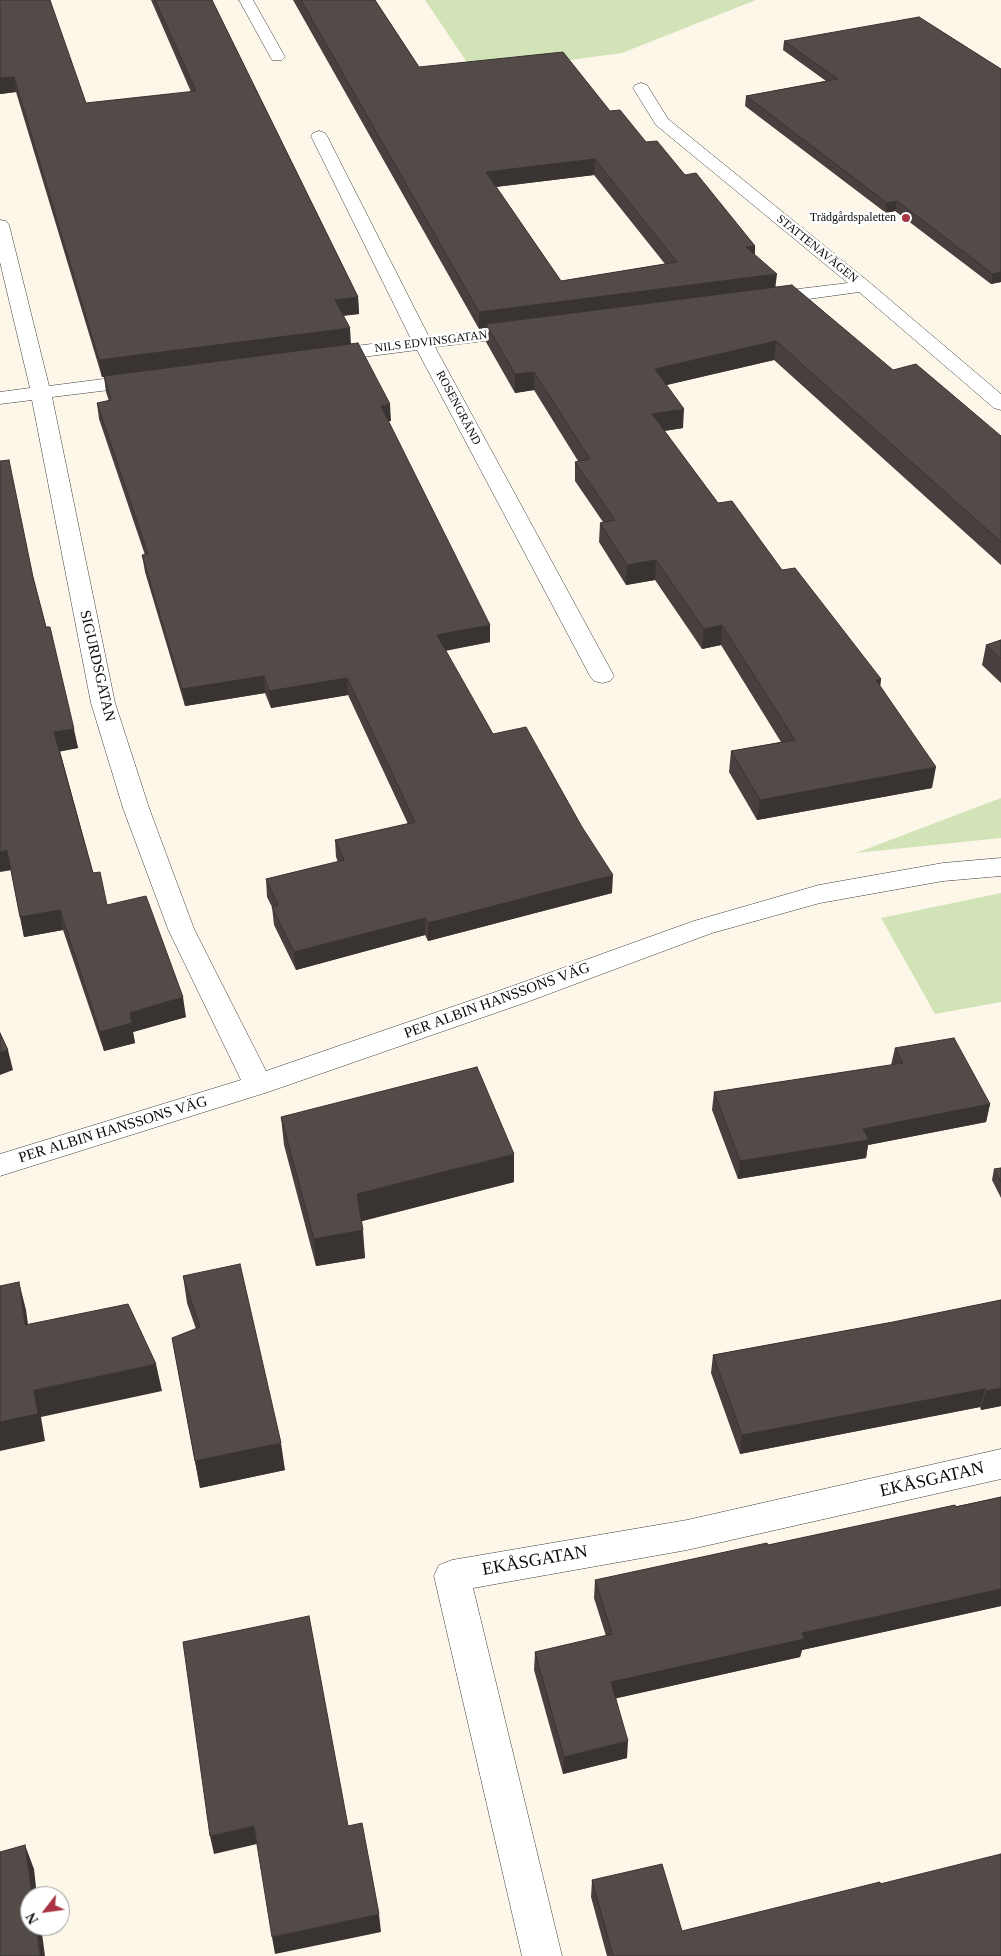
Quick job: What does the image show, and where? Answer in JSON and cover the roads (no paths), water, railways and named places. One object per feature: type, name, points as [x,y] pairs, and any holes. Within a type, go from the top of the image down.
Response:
[{"type":"street","points":[[246,0],[276,57]]},
{"type":"street","name":"STATTENAVÄGEN","points":[[641,88],[662,122],[863,286],[1001,404]]},
{"type":"street","name":"ROSENGRÄND","points":[[319,136],[423,343],[602,676]]},
{"type":"street","name":"SIGURDSGATAN","points":[[0,225],[41,393],[103,703],[136,808],[181,929],[258,1085]]},
{"type":"street","points":[[746,302],[863,286]]},
{"type":"street","name":"NILS EDVINSGATAN","points":[[306,358],[540,328]]},
{"type":"street","points":[[0,398],[158,378]]},
{"type":"street","name":"PER ALBIN HANSSONS VÄG","points":[[0,1165],[258,1085],[720,922],[819,894],[943,872],[1001,867]]},
{"type":"street","name":"EKÅSGATAN","points":[[542,1956],[452,1576],[687,1535],[1001,1464]]},
{"type":"place","name":"Trädgårdspaletten","points":[[906,218]]}]
